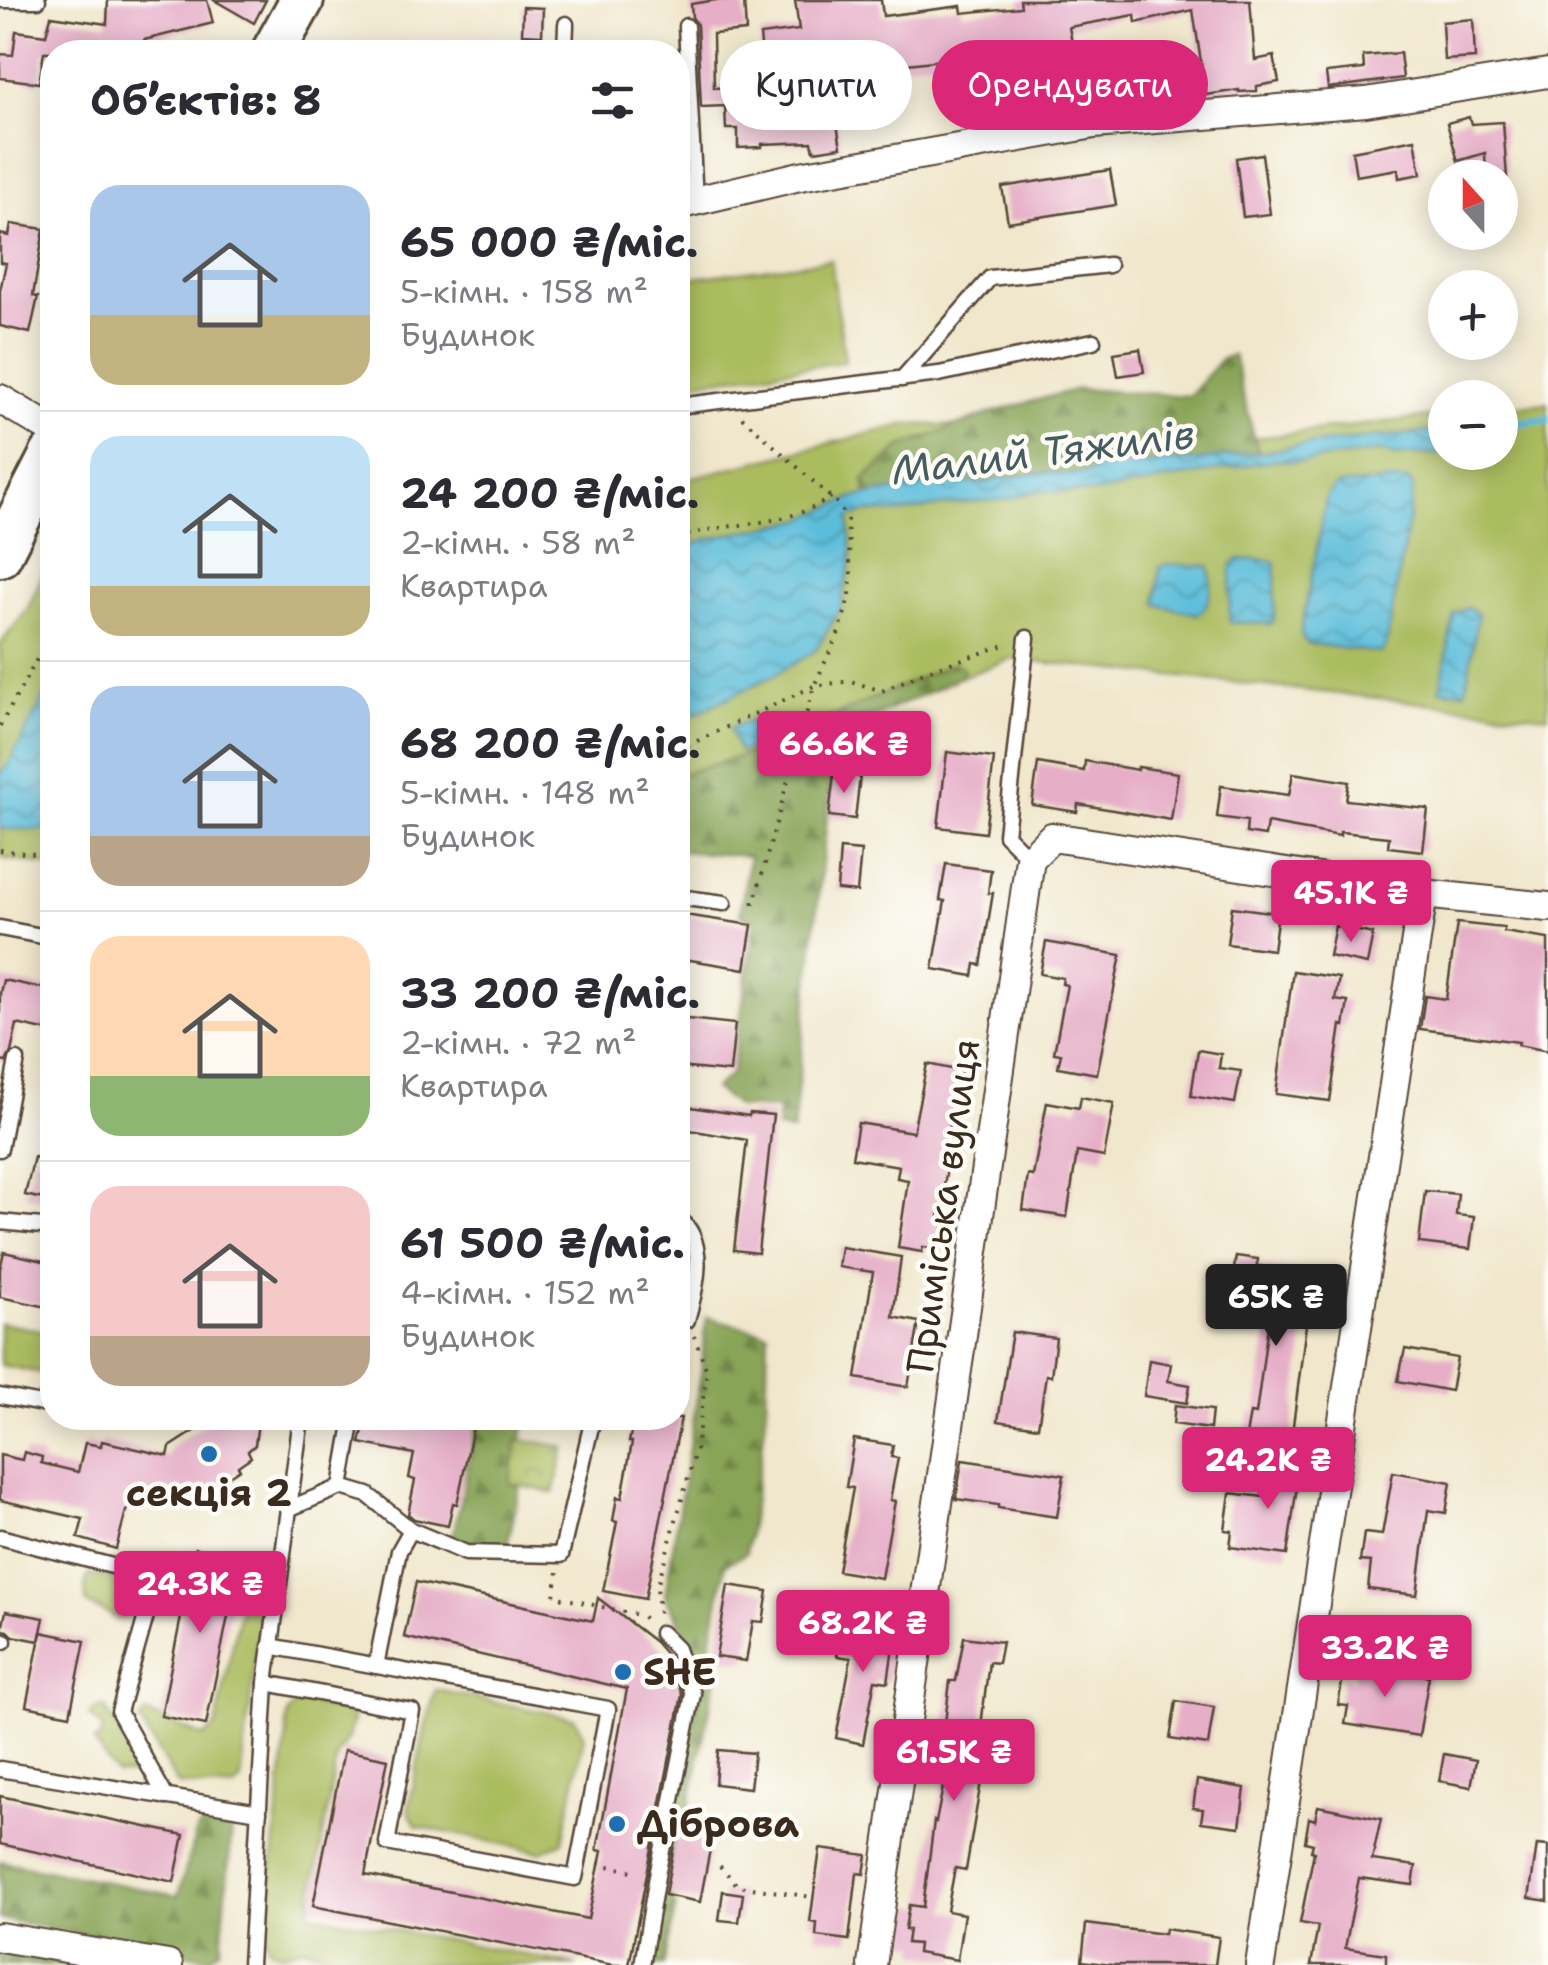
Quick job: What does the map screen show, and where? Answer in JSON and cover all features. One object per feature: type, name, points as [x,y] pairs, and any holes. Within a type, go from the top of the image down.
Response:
[{"type":"main road","points":[[280,40],[302,0]]},
{"type":"main road","points":[[0,555],[40,477]]},
{"type":"street","points":[[690,202],[800,176],[1094,124],[1366,102],[1548,73]]},
{"type":"street","points":[[0,399],[40,423]]},
{"type":"street","points":[[1030,859],[1052,837],[1423,894],[1548,907]]},
{"type":"street","name":"Приміська вулиця","points":[[872,1965],[1030,859]]},
{"type":"street","points":[[1260,1965],[1423,894]]},
{"type":"street","points":[[0,1937],[168,1965]]},
{"type":"lane","points":[[0,0],[38,0]]},
{"type":"lane","points":[[565,40],[566,24]]},
{"type":"lane","points":[[686,26],[686,40]]},
{"type":"lane","points":[[902,379],[990,278],[1109,265]]},
{"type":"lane","points":[[690,404],[940,374],[1093,341]]},
{"type":"lane","points":[[1027,638],[1006,835],[1030,859]]},
{"type":"lane","points":[[690,898],[724,903]]},
{"type":"lane","points":[[0,928],[40,936]]},
{"type":"lane","points":[[0,1150],[17,1060]]},
{"type":"lane","points":[[0,1222],[40,1226]]},
{"type":"lane","points":[[690,1234],[696,1251],[698,1283],[690,1302]]},
{"type":"lane","points":[[0,1396],[40,1404]]},
{"type":"lane","points":[[250,1965],[266,1683],[300,1430]]},
{"type":"lane","points":[[341,1487],[351,1430]]},
{"type":"lane","points":[[288,1509],[341,1487],[368,1494],[411,1530],[466,1553],[560,1555],[590,1430]]},
{"type":"lane","points":[[376,1666],[399,1551],[411,1530]]},
{"type":"lane","points":[[0,1537],[147,1575],[153,1591],[119,1712],[166,1797]]},
{"type":"lane","points":[[642,1965],[693,1694],[677,1649],[662,1632]]},
{"type":"lane","points":[[266,1683],[412,1711],[387,1842],[576,1878],[608,1710],[270,1646]]},
{"type":"lane","points":[[0,1769],[259,1812]]},
{"type":"path","points":[[724,400],[838,503],[847,520],[851,575],[840,630],[814,686],[754,903],[724,903]]},
{"type":"path","points":[[690,534],[790,518],[831,497]]},
{"type":"path","points":[[690,744],[814,686],[850,682],[882,691],[924,672],[1027,638]]},
{"type":"path","points":[[0,726],[40,654]]},
{"type":"path","points":[[0,850],[40,855]]},
{"type":"path","points":[[662,1632],[657,1587],[696,1450],[707,1370],[690,1337]]},
{"type":"path","points":[[560,1555],[554,1596],[642,1616],[662,1632]]},
{"type":"path","points":[[579,1860],[657,1876]]},
{"type":"path","points":[[720,1866],[738,1886],[812,1897]]},
{"type":"green space","points":[[831,260],[845,362],[690,382],[690,278]]},
{"type":"green space","points":[[1233,355],[1258,452],[1106,466],[1087,473],[1049,472],[995,479],[986,484],[925,486],[866,496],[864,479],[901,447],[994,412],[1077,389],[1189,396],[1221,359]]},
{"type":"green space","points":[[1548,403],[1548,716],[1011,659],[690,771],[690,478],[908,424],[1255,438],[1428,417],[1428,470],[1518,470],[1518,406]]},
{"type":"green space","points":[[40,580],[40,864],[0,858],[0,645],[28,608]]},
{"type":"green space","points":[[954,663],[964,669],[959,678],[861,723],[835,744],[793,1131],[777,1129],[778,1109],[738,1107],[714,1089],[732,1073],[755,922],[740,914],[749,856],[690,852],[690,771],[748,754]]},
{"type":"green space","points":[[706,1317],[768,1333],[766,1419],[746,1553],[725,1565],[710,1649],[715,1683],[674,1879],[671,1896],[676,1906],[664,1965],[647,1965],[703,1671],[665,1595],[701,1373]]},
{"type":"green space","points":[[0,1323],[40,1330],[40,1373],[0,1365]]},
{"type":"green space","points":[[475,1430],[523,1430],[510,1484],[520,1486],[507,1547],[468,1549],[452,1540]]},
{"type":"green space","points":[[519,1439],[565,1447],[554,1493],[509,1483]]},
{"type":"green space","points":[[249,1565],[266,1566],[241,1781],[234,1789],[178,1785],[140,1721],[146,1713],[204,1737],[216,1726]]},
{"type":"green space","points":[[88,1575],[114,1578],[131,1590],[135,1608],[129,1616],[117,1619],[86,1602]]},
{"type":"green space","points":[[436,1690],[574,1718],[584,1735],[563,1841],[541,1852],[416,1826],[408,1810]]},
{"type":"green space","points":[[308,1702],[354,1714],[348,1738],[337,1754],[310,1910],[313,1914],[577,1965],[346,1965],[339,1955],[303,1947],[281,1954],[269,1948],[264,1935],[287,1715],[295,1705]]},
{"type":"green space","points":[[101,1707],[141,1767],[133,1774],[116,1774],[94,1742],[103,1728],[90,1716]]},
{"type":"green space","points":[[209,1822],[232,1828],[221,1948],[209,1958],[0,1919],[0,1861],[178,1896],[197,1829]]},
{"type":"green space","points":[[15,1952],[96,1965],[0,1965],[0,1956]]},
{"type":"water","points":[[1428,432],[1428,454],[1394,456],[1384,451],[1302,462],[1274,460],[1096,493],[1035,491],[1008,499],[898,513],[865,512],[849,518],[852,558],[840,610],[815,651],[690,716],[690,545],[801,520],[854,497],[1049,472],[1087,473],[1106,466]]},
{"type":"water","points":[[1408,480],[1413,494],[1386,647],[1380,653],[1309,644],[1301,632],[1327,495],[1337,485]]},
{"type":"water","points":[[1239,559],[1276,562],[1274,621],[1270,624],[1229,620],[1232,564]]},
{"type":"water","points":[[1209,566],[1210,593],[1202,611],[1197,614],[1158,605],[1160,567]]},
{"type":"water","points":[[1468,608],[1478,614],[1466,691],[1440,690],[1454,614]]},
{"type":"water","points":[[40,705],[40,830],[0,829],[0,774]]},
{"type":"water","points":[[762,717],[770,742],[739,752],[730,728]]},
{"type":"building","points":[[108,0],[207,0],[213,23],[144,40],[40,40],[39,83],[0,78],[0,54],[13,55],[16,31],[46,35],[51,16],[107,24]]},
{"type":"building","points":[[214,0],[266,0],[254,23]]},
{"type":"building","points":[[744,0],[746,31],[713,34],[714,88],[720,88],[720,106],[701,107],[697,25],[691,4]]},
{"type":"building","points":[[795,0],[881,0],[883,16],[961,6],[962,13],[1021,7],[1020,0],[1250,0],[1255,60],[1274,56],[1279,82],[1257,86],[1257,91],[1208,95],[1208,40],[1198,40],[1193,10],[1136,23],[1135,15],[1069,27],[1071,40],[932,40],[932,61],[912,63],[912,40],[760,40],[760,35],[799,30]]},
{"type":"building","points":[[523,7],[543,8],[542,35],[522,34]]},
{"type":"building","points":[[1473,19],[1475,58],[1444,60],[1442,22]]},
{"type":"building","points":[[1400,53],[1403,78],[1328,88],[1326,73],[1364,69],[1363,56]]},
{"type":"building","points":[[1469,117],[1471,124],[1503,122],[1506,160],[1485,160],[1485,153],[1458,160],[1447,123]]},
{"type":"building","points":[[738,130],[838,130],[841,147],[814,151],[812,142],[738,148]]},
{"type":"building","points":[[1415,139],[1421,174],[1399,178],[1398,169],[1356,176],[1352,151]]},
{"type":"building","points":[[1262,154],[1270,214],[1243,217],[1236,158]]},
{"type":"building","points":[[1110,170],[1116,205],[1008,222],[1002,187]]},
{"type":"building","points":[[11,224],[40,228],[33,296],[38,297],[30,333],[0,326],[0,291],[6,263],[0,262],[0,234],[9,236]]},
{"type":"building","points":[[1140,349],[1144,372],[1118,376],[1114,353]]},
{"type":"building","points":[[947,752],[994,758],[985,833],[938,827]]},
{"type":"building","points":[[1085,761],[1178,773],[1171,820],[1078,804],[1077,812],[1032,805],[1038,763],[1084,771]]},
{"type":"building","points":[[834,773],[860,776],[855,819],[829,816]]},
{"type":"building","points":[[1293,773],[1349,782],[1346,800],[1428,809],[1423,851],[1388,847],[1389,837],[1340,832],[1340,836],[1267,823],[1265,836],[1246,833],[1247,821],[1217,817],[1221,786],[1289,795]]},
{"type":"building","points":[[840,849],[861,851],[857,892],[837,890]]},
{"type":"building","points":[[946,864],[991,870],[988,893],[993,893],[981,965],[975,964],[973,976],[933,969],[945,901],[940,900]]},
{"type":"building","points":[[1232,907],[1278,913],[1273,950],[1227,944]]},
{"type":"building","points":[[690,916],[752,925],[745,969],[690,960]]},
{"type":"building","points":[[1457,923],[1504,928],[1504,932],[1548,939],[1548,1051],[1518,1045],[1519,1042],[1420,1029],[1425,996],[1446,999]]},
{"type":"building","points":[[1335,926],[1373,934],[1367,964],[1329,956]]},
{"type":"building","points":[[1046,942],[1121,955],[1097,1074],[1058,1067],[1061,1054],[1054,1053],[1067,985],[1062,984],[1063,978],[1040,974]]},
{"type":"building","points":[[1293,971],[1339,978],[1335,1000],[1348,1002],[1330,1101],[1276,1094]]},
{"type":"building","points":[[3,980],[40,988],[40,1029],[17,1024],[6,1062],[0,1061]]},
{"type":"building","points":[[690,1019],[735,1024],[730,1072],[690,1068]]},
{"type":"building","points":[[1198,1050],[1221,1054],[1219,1068],[1241,1071],[1235,1103],[1191,1096]]},
{"type":"building","points":[[927,1064],[961,1071],[947,1137],[952,1138],[939,1216],[945,1216],[940,1249],[923,1247],[922,1252],[898,1248],[908,1180],[897,1178],[899,1166],[852,1158],[858,1123],[913,1132]]},
{"type":"building","points":[[1081,1097],[1114,1103],[1104,1157],[1077,1152],[1067,1217],[1023,1210],[1047,1102],[1079,1108]]},
{"type":"building","points":[[690,1107],[749,1116],[773,1115],[758,1253],[734,1250],[747,1140],[690,1130]]},
{"type":"building","points":[[34,1157],[40,1158],[40,1198],[25,1195]]},
{"type":"building","points":[[1425,1191],[1458,1194],[1456,1215],[1474,1217],[1470,1249],[1419,1243]]},
{"type":"building","points":[[841,1247],[901,1257],[893,1317],[919,1322],[908,1387],[856,1378],[873,1272],[838,1267]]},
{"type":"building","points":[[4,1252],[40,1260],[40,1305],[0,1297]]},
{"type":"building","points":[[1236,1256],[1258,1259],[1257,1266],[1307,1273],[1301,1316],[1307,1317],[1290,1449],[1245,1442],[1250,1413],[1256,1414],[1270,1310],[1261,1309],[1263,1293],[1231,1289]]},
{"type":"building","points":[[1012,1332],[1056,1338],[1038,1427],[998,1421]]},
{"type":"building","points":[[1405,1349],[1457,1358],[1451,1391],[1398,1381]]},
{"type":"building","points":[[1149,1360],[1171,1364],[1168,1381],[1190,1385],[1187,1403],[1144,1396]]},
{"type":"building","points":[[1175,1405],[1212,1410],[1210,1429],[1173,1424]]},
{"type":"building","points":[[196,1430],[257,1430],[255,1445],[248,1451],[251,1457],[212,1487],[192,1496],[160,1490],[158,1500],[147,1497],[126,1511],[116,1549],[78,1538],[83,1519],[0,1500],[0,1455],[22,1460],[24,1452],[42,1457],[41,1463],[78,1472],[85,1443],[101,1446],[102,1441],[168,1456],[170,1447]]},
{"type":"building","points":[[363,1430],[472,1430],[457,1504],[453,1503],[448,1526],[414,1519],[408,1514],[415,1480],[409,1478],[414,1454],[360,1443]]},
{"type":"building","points":[[632,1430],[679,1430],[645,1599],[603,1591]]},
{"type":"building","points":[[854,1439],[893,1445],[891,1457],[898,1458],[890,1500],[895,1501],[881,1578],[838,1571],[853,1488],[846,1487]]},
{"type":"building","points":[[962,1460],[1064,1475],[1057,1517],[956,1499]]},
{"type":"building","points":[[1279,1460],[1314,1466],[1311,1488],[1297,1486],[1287,1555],[1230,1547],[1232,1531],[1225,1530],[1230,1493],[1273,1498]]},
{"type":"building","points":[[1393,1472],[1451,1482],[1446,1513],[1428,1510],[1417,1595],[1368,1589],[1371,1562],[1360,1561],[1364,1533],[1382,1535]]},
{"type":"building","points":[[195,1548],[240,1557],[206,1725],[161,1716]]},
{"type":"building","points":[[416,1582],[593,1621],[598,1598],[655,1642],[669,1658],[682,1695],[629,1965],[313,1906],[344,1750],[388,1759],[365,1875],[588,1919],[627,1689],[404,1637]]},
{"type":"building","points":[[728,1585],[768,1591],[763,1622],[753,1621],[746,1661],[716,1657]]},
{"type":"building","points":[[6,1611],[44,1618],[39,1641],[2,1630]]},
{"type":"building","points":[[870,1622],[896,1626],[888,1682],[875,1680],[863,1744],[836,1738],[851,1658],[837,1656],[841,1628],[868,1632]]},
{"type":"building","points":[[41,1632],[85,1641],[70,1715],[26,1706]]},
{"type":"building","points":[[964,1637],[1002,1642],[998,1663],[989,1662],[981,1726],[977,1726],[968,1767],[983,1770],[966,1870],[955,1868],[947,1911],[964,1914],[957,1960],[917,1953],[918,1944],[907,1943],[909,1929],[905,1929],[909,1905],[923,1907],[934,1821],[945,1777],[934,1775],[939,1748],[942,1749],[950,1681],[956,1681]]},
{"type":"building","points":[[1356,1664],[1429,1676],[1419,1736],[1345,1724],[1348,1706],[1338,1705],[1343,1677],[1354,1679]]},
{"type":"building","points":[[1176,1701],[1214,1707],[1208,1745],[1170,1739]]},
{"type":"building","points":[[718,1750],[754,1753],[750,1788],[715,1784]]},
{"type":"building","points":[[1444,1754],[1476,1760],[1471,1787],[1439,1781]]},
{"type":"building","points":[[1197,1780],[1245,1788],[1240,1827],[1201,1822],[1203,1809],[1193,1808]]},
{"type":"building","points":[[0,1796],[184,1835],[174,1882],[0,1844]]},
{"type":"building","points":[[1318,1806],[1381,1819],[1372,1860],[1416,1866],[1413,1885],[1359,1878],[1345,1948],[1386,1954],[1386,1965],[1311,1965],[1318,1926],[1300,1923],[1314,1852],[1313,1844],[1305,1842],[1309,1818],[1315,1820]]},
{"type":"building","points":[[678,1823],[714,1828],[700,1902],[665,1895]]},
{"type":"building","points":[[1537,1845],[1548,1846],[1548,1901],[1529,1898]]},
{"type":"building","points":[[820,1849],[867,1855],[864,1874],[857,1873],[849,1940],[816,1936],[817,1923],[810,1922]]},
{"type":"building","points":[[723,1891],[743,1894],[739,1922],[719,1920]]},
{"type":"building","points":[[1086,1924],[1219,1937],[1215,1965],[1112,1965],[1082,1961]]},
{"type":"waterway","name":"Малий Тяжилів","points":[[1518,423],[1548,419]]},
{"type":"place","name":"секція 2","points":[[209,1454]]},
{"type":"place","name":"SHE","points":[[623,1672]]},
{"type":"place","name":"Діброва","points":[[617,1824]]}]
